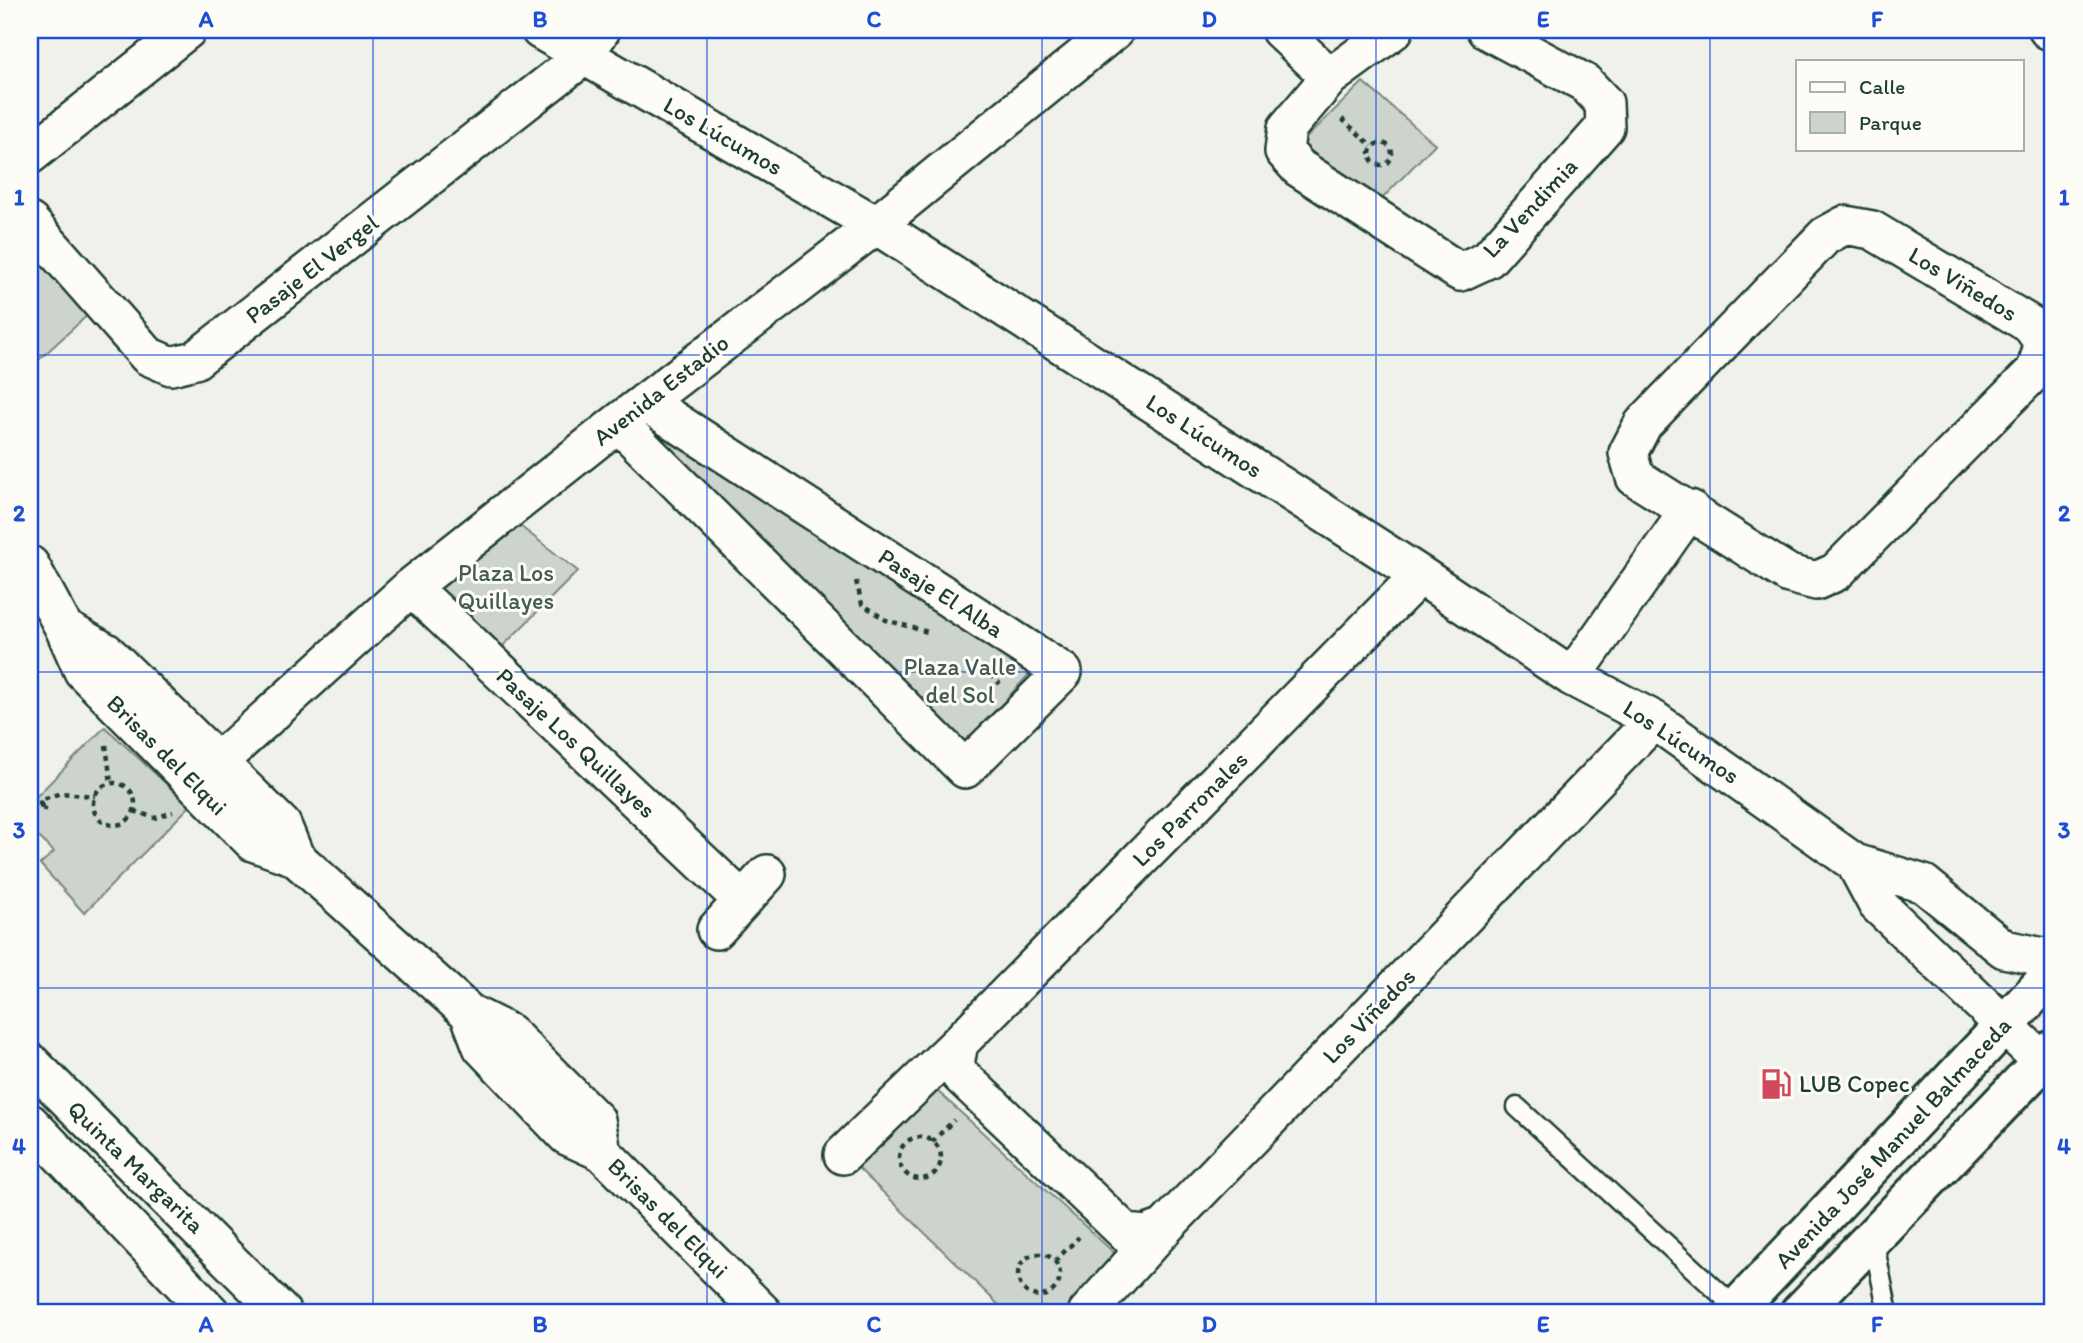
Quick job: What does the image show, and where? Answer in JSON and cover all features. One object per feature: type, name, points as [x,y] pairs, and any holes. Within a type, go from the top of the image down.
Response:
[{"type":"main road","name":"Avenida José Manuel Balmaceda","points":[[1735,1311],[2053,972]]},
{"type":"main road","name":"Avenida José Manuel Balmaceda","points":[[1800,1313],[2048,1056]]},
{"type":"street","points":[[30,155],[187,30]]},
{"type":"street","name":"Los Lúcumos","points":[[540,30],[593,43],[1420,575],[1573,677],[1654,720],[1855,863],[1924,884],[2004,949],[2053,959]]},
{"type":"street","name":"Avenida Estadio","points":[[218,762],[411,587],[631,412],[876,225],[1115,30]]},
{"type":"street","points":[[1280,30],[1330,77]]},
{"type":"street","name":"La Vendimia","points":[[1394,30],[1330,77],[1287,128],[1284,151],[1299,168],[1460,272],[1488,259],[1605,127],[1604,103],[1585,83],[1486,30]]},
{"type":"street","points":[[2048,30],[2053,32]]},
{"type":"street","name":"Pasaje El Vergel","points":[[30,222],[148,356],[171,366],[195,360],[593,43]]},
{"type":"street","name":"Los Viñedos","points":[[1845,225],[1872,230],[2031,325],[2044,344],[2035,372],[1836,572],[1816,581],[1789,574],[1690,509],[1635,477],[1628,453],[1643,424],[1825,236],[1845,225]]},
{"type":"street","name":"Pasaje El Alba","points":[[631,412],[1062,672],[965,769],[631,412]]},
{"type":"street","points":[[1573,677],[1690,509]]},
{"type":"street","name":"Brisas del Elqui","points":[[30,566],[64,628],[83,671],[253,842],[295,857],[469,1013],[509,1033],[596,1120],[602,1152],[763,1313]]},
{"type":"street","name":"Los Parronales","points":[[843,1155],[960,1044],[1420,575]]},
{"type":"street","name":"Pasaje Los Quillayes","points":[[411,587],[742,900]]},
{"type":"street","name":"Brisas del Elqui","points":[[64,628],[106,652],[282,825],[295,857]]},
{"type":"street","name":"Los Viñedos","points":[[1087,1313],[1164,1228],[1654,720]]},
{"type":"street","name":"Los Lúcumos","points":[[1855,863],[1878,904],[2005,1023],[2048,1056]]},
{"type":"street","points":[[716,930],[767,874]]},
{"type":"street","points":[[960,1044],[955,1064],[960,1075],[1126,1233],[1145,1235],[1164,1228]]},
{"type":"street","name":"Quinta Margarita","points":[[30,1062],[282,1313]]},
{"type":"street","name":"Quinta Margarita","points":[[30,1123],[211,1313]]},
{"type":"street","name":"Quinta Margarita","points":[[175,1275],[213,1242]]},
{"type":"lane","points":[[1517,1107],[1735,1311]]},
{"type":"lane","points":[[1873,1238],[1888,1313]]},
{"type":"path","points":[[1381,142],[1388,144],[1393,155],[1390,161],[1379,164],[1371,158],[1370,151],[1381,142]]},
{"type":"path","points":[[30,311],[34,321],[30,327]]},
{"type":"path","points":[[118,783],[134,797],[134,811],[125,821],[106,823],[96,815],[95,796],[104,786],[118,783]]},
{"type":"path","points":[[39,806],[40,800],[61,793],[95,796]]},
{"type":"path","points":[[916,1138],[930,1140],[939,1151],[936,1171],[925,1178],[907,1174],[900,1163],[904,1145],[916,1138]]},
{"type":"path","points":[[1035,1254],[1049,1257],[1059,1268],[1059,1281],[1044,1295],[1032,1294],[1019,1279],[1023,1261],[1035,1254]]},
{"type":"green space","points":[[1363,82],[1435,144],[1378,203],[1301,143]]},
{"type":"green space","points":[[30,242],[92,311],[30,368]]},
{"type":"green space","name":"Plaza Valle del Sol","points":[[663,433],[1031,672],[963,747],[652,444]]},
{"type":"green space","name":"Plaza Los Quillayes","points":[[520,526],[578,571],[501,648],[434,592]]},
{"type":"green space","points":[[105,727],[190,806],[84,913],[40,864],[54,852],[30,828],[30,803]]},
{"type":"green space","points":[[934,1088],[1123,1261],[1073,1313],[1007,1313],[854,1164]]},
{"type":"place","name":"LUB Copec","points":[[1776,1084]]}]
